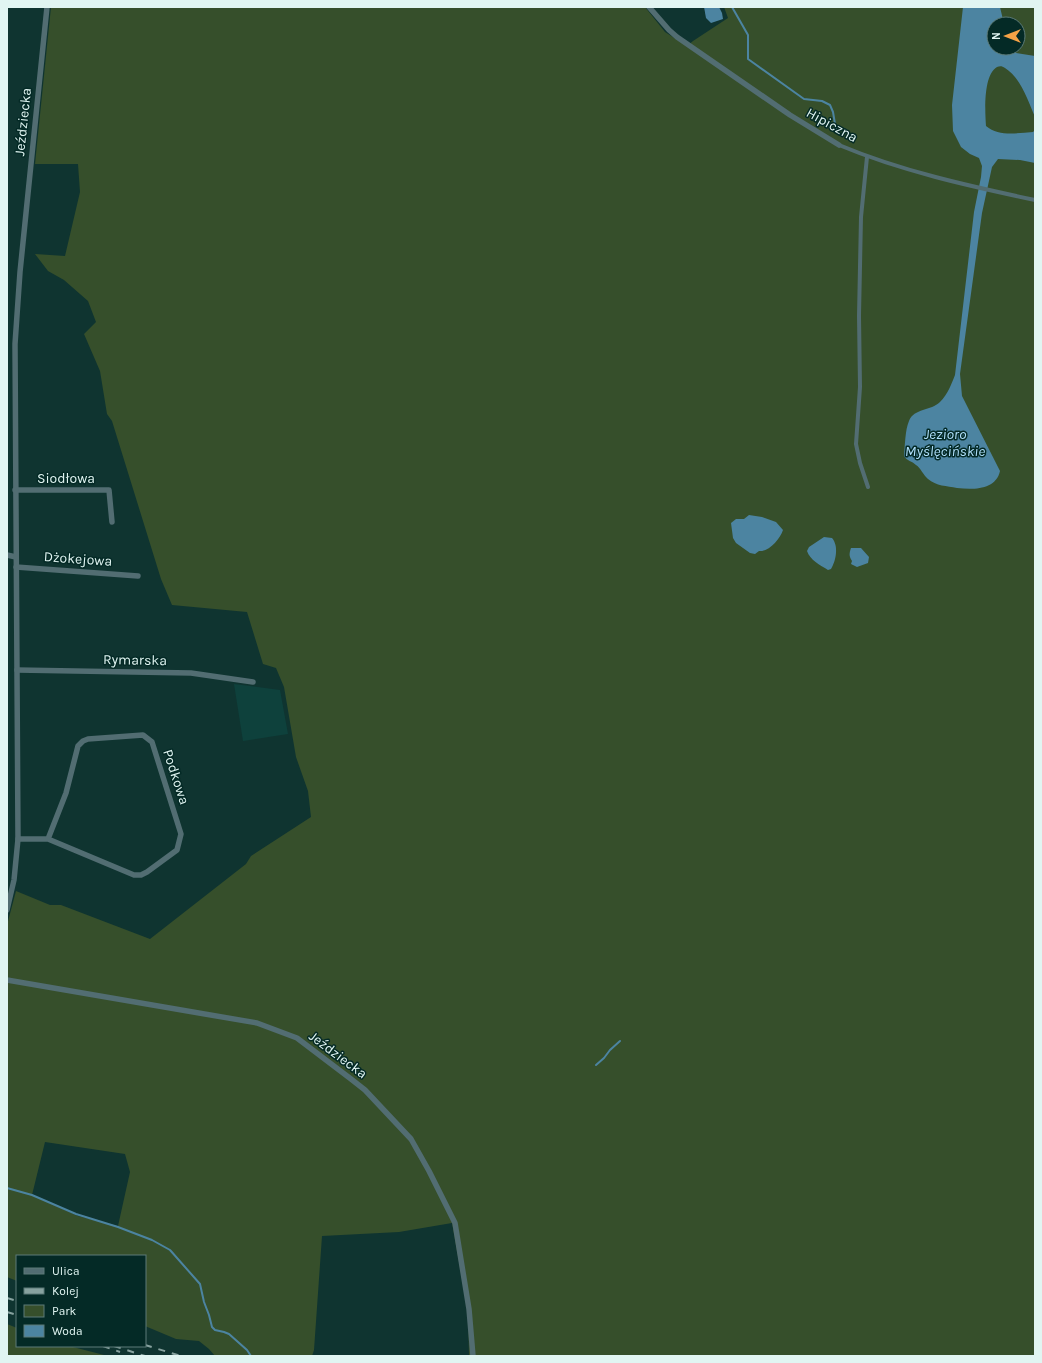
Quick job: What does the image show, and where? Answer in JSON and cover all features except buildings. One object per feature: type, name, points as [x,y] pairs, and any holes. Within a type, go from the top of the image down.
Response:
[{"type":"street","name":"Jeździecka","points":[[7,910],[14,880],[18,839],[15,333],[47,7]]},
{"type":"street","name":"Hipiczna","points":[[649,7],[676,37],[790,115],[839,145],[867,157],[973,186],[1035,200]]},
{"type":"street","points":[[867,157],[861,217],[859,316],[860,387],[856,444],[860,463],[868,487]]},
{"type":"street","name":"Siodłowa","points":[[15,490],[109,490],[112,522]]},
{"type":"street","points":[[7,555],[16,557]]},
{"type":"street","name":"Dżokejowa","points":[[16,567],[138,576]]},
{"type":"street","name":"Rymarska","points":[[17,670],[191,673],[253,682]]},
{"type":"street","name":"Podkowa","points":[[18,839],[48,839],[134,875],[141,875],[147,872],[177,850],[181,834],[152,742],[143,734],[88,739],[83,741],[78,746],[66,793],[48,839]]},
{"type":"street","name":"Jeździecka","points":[[7,980],[257,1023],[297,1038],[365,1090],[411,1139],[429,1170],[455,1223],[469,1309],[473,1356]]},
{"type":"shaded area","points":[[234,684],[280,690],[288,734],[243,741]]},
{"type":"green space","points":[[51,7],[645,7],[665,32],[687,46],[728,18],[724,7],[1035,7],[1035,1356],[469,1356],[468,1313],[452,1223],[399,1232],[322,1236],[314,1350],[312,1356],[215,1356],[199,1341],[176,1339],[146,1326],[146,1255],[16,1255],[16,1281],[7,1277],[7,925],[16,891],[50,905],[61,905],[150,939],[246,864],[251,856],[311,817],[308,791],[296,757],[284,687],[276,668],[263,664],[247,612],[172,605],[161,579],[112,421],[107,414],[100,371],[84,334],[96,322],[88,301],[64,280],[48,271],[35,254],[65,256],[80,192],[78,164],[35,164]],"holes":[[[45,1142],[125,1154],[130,1172],[118,1226],[78,1216],[32,1195]]]},
{"type":"green space","points":[[7,1324],[16,1328],[16,1347],[73,1347],[108,1356],[7,1356]]},
{"type":"water","points":[[704,7],[719,7],[723,19],[711,23],[706,18]]},
{"type":"water","name":"Jezioro Myślęcińskie","points":[[963,7],[1000,7],[1002,16],[986,16],[986,56],[1026,56],[1026,55],[1035,56],[1035,117],[1027,97],[1011,72],[1005,68],[997,67],[992,71],[987,85],[985,103],[986,126],[997,132],[1008,134],[1033,132],[1035,130],[1035,163],[1020,160],[998,159],[992,167],[982,213],[960,374],[962,396],[1000,471],[994,482],[977,489],[957,488],[934,483],[926,477],[918,466],[904,456],[905,438],[911,417],[940,402],[951,386],[955,375],[974,212],[982,166],[979,158],[970,154],[961,147],[953,131],[952,105]]},
{"type":"water","points":[[749,515],[762,517],[776,522],[783,530],[774,544],[755,554],[750,553],[736,543],[733,538],[731,523],[736,519],[744,519]]},
{"type":"water","points":[[824,537],[832,538],[836,545],[834,562],[831,569],[828,570],[813,560],[807,551],[809,547]]},
{"type":"water","points":[[851,548],[861,548],[869,557],[868,563],[857,567],[851,564]]},
{"type":"waterway","points":[[732,7],[748,35],[748,59],[804,99],[822,101],[830,105],[833,112],[836,130]]},
{"type":"waterway","points":[[596,1065],[620,1041]]},
{"type":"waterway","points":[[7,1188],[32,1195],[76,1214],[118,1227],[152,1240],[170,1250],[200,1284],[212,1327],[215,1330],[229,1334],[247,1350],[251,1356]]},
{"type":"railway","points":[[7,1298],[16,1301]]},
{"type":"railway","points":[[7,1312],[16,1315]]},
{"type":"railway","points":[[146,1345],[181,1356]]},
{"type":"railway","points":[[106,1347],[120,1352]]},
{"type":"railway","points":[[117,1347],[145,1356]]}]
